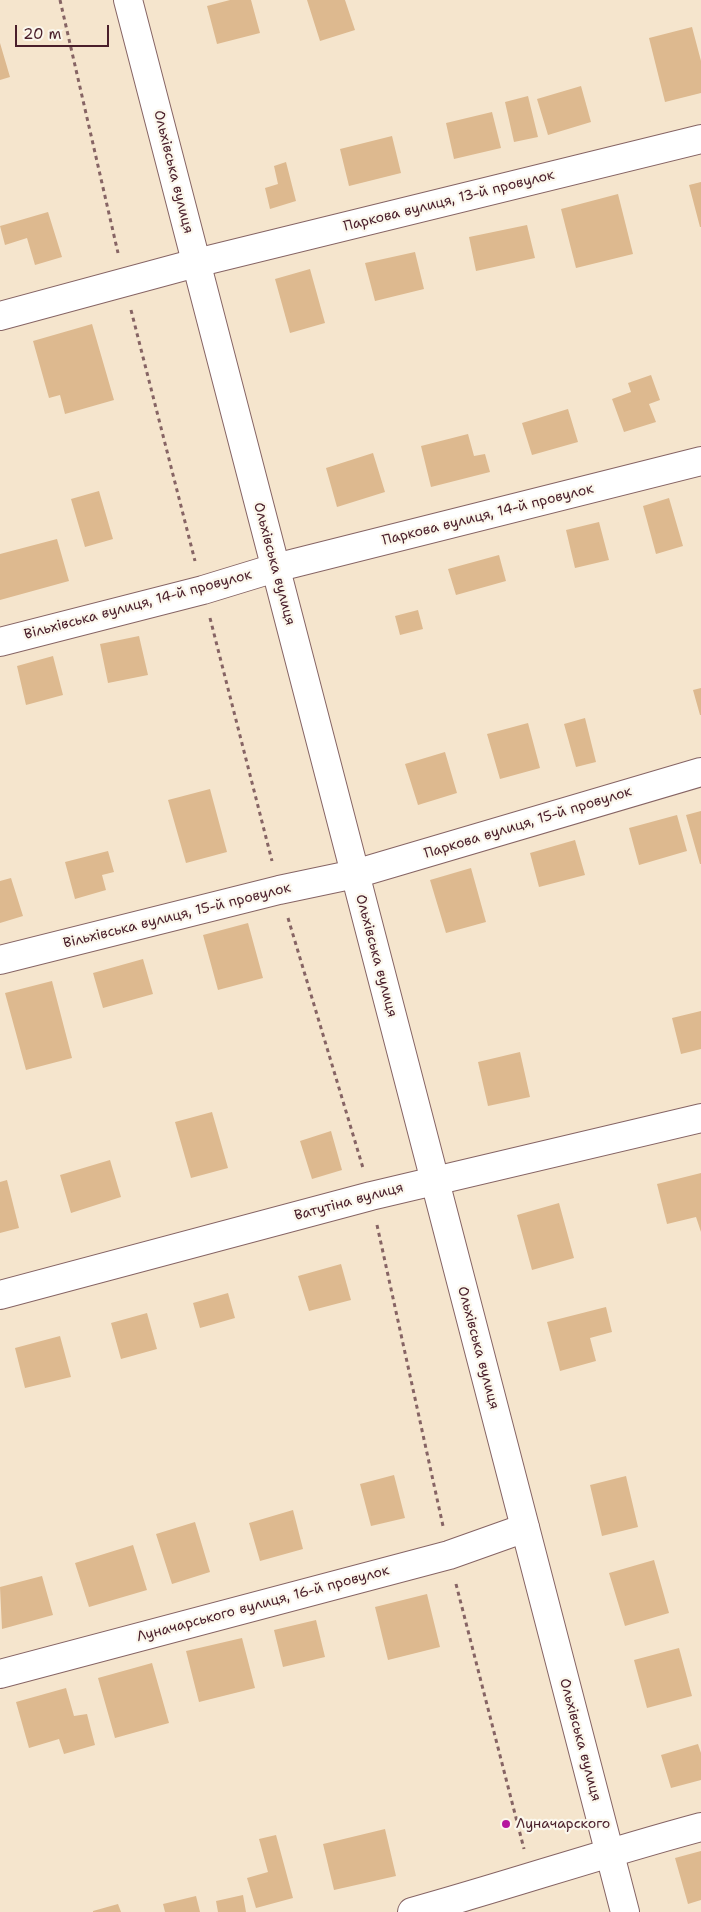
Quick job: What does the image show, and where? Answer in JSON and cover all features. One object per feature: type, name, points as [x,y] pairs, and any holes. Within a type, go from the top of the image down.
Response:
[{"type":"street","name":"Ольхівська вулиця","points":[[128,0],[625,1912]]},
{"type":"street","name":"Паркова вулиця, 13-й провулок","points":[[0,316],[196,263],[701,139]]},
{"type":"street","name":"Паркова вулиця, 14-й провулок","points":[[276,568],[701,462]]},
{"type":"street","name":"Вільхівська вулиця, 14-й провулок","points":[[0,642],[203,590],[276,568]]},
{"type":"street","name":"Паркова вулиця, 15-й провулок","points":[[355,874],[701,772]]},
{"type":"street","name":"Вільхівська вулиця, 15-й провулок","points":[[0,960],[279,890],[355,874]]},
{"type":"street","name":"Ватутіна вулиця","points":[[0,1296],[371,1196],[701,1118]]},
{"type":"street","name":"Луначарського вулиця, 16-й провулок","points":[[0,1674],[449,1555],[525,1528]]},
{"type":"street","points":[[412,1912],[531,1878],[609,1852],[701,1827]]},
{"type":"path","points":[[60,0],[124,282],[279,890],[371,1196],[449,1555],[531,1878]]},
{"type":"building","points":[[230,0],[251,0],[260,33],[217,44],[207,6]]},
{"type":"building","points":[[307,0],[345,0],[355,30],[320,41]]},
{"type":"building","points":[[692,27],[701,61],[701,93],[665,102],[649,38]]},
{"type":"building","points":[[0,43],[10,77],[0,80]]},
{"type":"building","points":[[581,86],[591,122],[548,135],[537,99]]},
{"type":"building","points":[[528,96],[538,137],[514,142],[505,102]]},
{"type":"building","points":[[492,112],[501,148],[454,159],[446,123]]},
{"type":"building","points":[[392,136],[401,173],[349,186],[340,149]]},
{"type":"building","points":[[286,162],[296,201],[270,209],[265,188],[278,184],[274,166]]},
{"type":"building","points":[[701,182],[701,227],[700,227],[689,185]]},
{"type":"building","points":[[618,194],[633,254],[576,268],[561,209]]},
{"type":"building","points":[[48,212],[62,257],[35,265],[27,238],[5,245],[0,226]]},
{"type":"building","points":[[527,225],[535,258],[476,271],[469,237]]},
{"type":"building","points":[[415,252],[424,289],[375,301],[365,263]]},
{"type":"building","points":[[310,269],[325,323],[290,333],[275,279]]},
{"type":"building","points":[[92,324],[114,400],[65,414],[60,395],[49,398],[33,341]]},
{"type":"building","points":[[651,375],[660,400],[649,404],[656,422],[624,432],[612,399],[631,392],[628,383]]},
{"type":"building","points":[[568,409],[578,442],[532,455],[522,423]]},
{"type":"building","points":[[468,434],[474,456],[485,454],[490,472],[431,487],[421,446]]},
{"type":"building","points":[[373,453],[385,492],[337,507],[326,468]]},
{"type":"building","points":[[99,491],[113,539],[85,547],[71,499]]},
{"type":"building","points":[[669,498],[683,546],[656,554],[643,506]]},
{"type":"building","points":[[599,522],[609,560],[575,568],[566,530]]},
{"type":"building","points":[[57,539],[69,581],[0,600],[0,554]]},
{"type":"building","points":[[499,555],[506,581],[456,595],[448,569]]},
{"type":"building","points":[[418,610],[423,629],[400,635],[395,616]]},
{"type":"building","points":[[139,636],[148,675],[108,683],[100,644]]},
{"type":"building","points":[[53,656],[63,695],[26,705],[17,666]]},
{"type":"building","points":[[701,688],[701,715],[700,715],[693,690]]},
{"type":"building","points":[[585,718],[596,762],[576,767],[564,724]]},
{"type":"building","points":[[528,723],[540,768],[500,779],[487,734]]},
{"type":"building","points":[[445,752],[457,793],[418,805],[405,764]]},
{"type":"building","points":[[210,789],[227,852],[186,863],[168,800]]},
{"type":"building","points":[[701,811],[701,864],[700,864],[686,815]]},
{"type":"building","points":[[677,815],[687,851],[639,865],[629,828]]},
{"type":"building","points":[[575,840],[585,875],[539,887],[530,853]]},
{"type":"building","points":[[108,851],[114,872],[102,875],[106,890],[75,899],[65,862]]},
{"type":"building","points":[[471,868],[486,922],[446,933],[430,880]]},
{"type":"building","points":[[11,878],[23,916],[0,923],[0,881]]},
{"type":"building","points":[[248,923],[263,978],[218,990],[203,935]]},
{"type":"building","points":[[143,959],[153,994],[103,1008],[93,973]]},
{"type":"building","points":[[52,981],[72,1058],[26,1070],[5,993]]},
{"type":"building","points":[[701,1011],[701,1049],[681,1054],[672,1018]]},
{"type":"building","points":[[520,1052],[530,1097],[488,1106],[478,1062]]},
{"type":"building","points":[[212,1112],[228,1168],[191,1178],[175,1122]]},
{"type":"building","points":[[331,1131],[342,1170],[312,1179],[300,1141]]},
{"type":"building","points":[[110,1160],[121,1197],[71,1213],[60,1175]]},
{"type":"building","points":[[701,1173],[701,1232],[696,1217],[667,1224],[657,1184]]},
{"type":"building","points":[[7,1180],[19,1228],[0,1233],[0,1182]]},
{"type":"building","points":[[559,1203],[574,1258],[532,1270],[517,1215]]},
{"type":"building","points":[[341,1264],[351,1300],[309,1311],[298,1276]]},
{"type":"building","points":[[228,1293],[235,1318],[200,1328],[193,1303]]},
{"type":"building","points":[[606,1307],[612,1332],[590,1338],[596,1361],[560,1371],[547,1322]]},
{"type":"building","points":[[147,1313],[157,1349],[121,1359],[111,1323]]},
{"type":"building","points":[[60,1336],[71,1377],[25,1388],[15,1348]]},
{"type":"building","points":[[394,1475],[405,1518],[371,1526],[360,1484]]},
{"type":"building","points":[[626,1476],[638,1527],[602,1536],[590,1485]]},
{"type":"building","points":[[293,1510],[303,1549],[260,1561],[249,1523]]},
{"type":"building","points":[[195,1522],[210,1572],[172,1584],[156,1534]]},
{"type":"building","points":[[133,1545],[147,1590],[89,1607],[75,1563]]},
{"type":"building","points":[[654,1560],[669,1613],[625,1626],[609,1573]]},
{"type":"building","points":[[42,1576],[53,1615],[2,1629],[0,1587]]},
{"type":"building","points":[[427,1594],[440,1647],[388,1660],[375,1607]]},
{"type":"building","points":[[316,1620],[325,1657],[283,1667],[274,1630]]},
{"type":"building","points":[[242,1638],[255,1688],[199,1702],[186,1651]]},
{"type":"building","points":[[679,1648],[692,1696],[647,1708],[634,1660]]},
{"type":"building","points":[[152,1663],[169,1723],[115,1738],[98,1678]]},
{"type":"building","points":[[66,1688],[74,1716],[87,1714],[95,1745],[64,1754],[59,1739],[29,1748],[16,1702]]},
{"type":"building","points":[[698,1744],[701,1753],[701,1780],[671,1788],[661,1755]]},
{"type":"building","points":[[385,1829],[396,1876],[334,1890],[323,1844]]},
{"type":"building","points":[[276,1835],[293,1898],[256,1908],[247,1878],[268,1872],[259,1839]]},
{"type":"building","points":[[701,1851],[701,1900],[688,1904],[675,1858]]},
{"type":"building","points":[[243,1895],[246,1912],[218,1912],[216,1901]]},
{"type":"building","points":[[196,1896],[200,1912],[165,1912],[163,1904]]},
{"type":"building","points":[[118,1904],[121,1912],[93,1912],[93,1911]]},
{"type":"place","name":"Луначарского","points":[[506,1824]]}]
